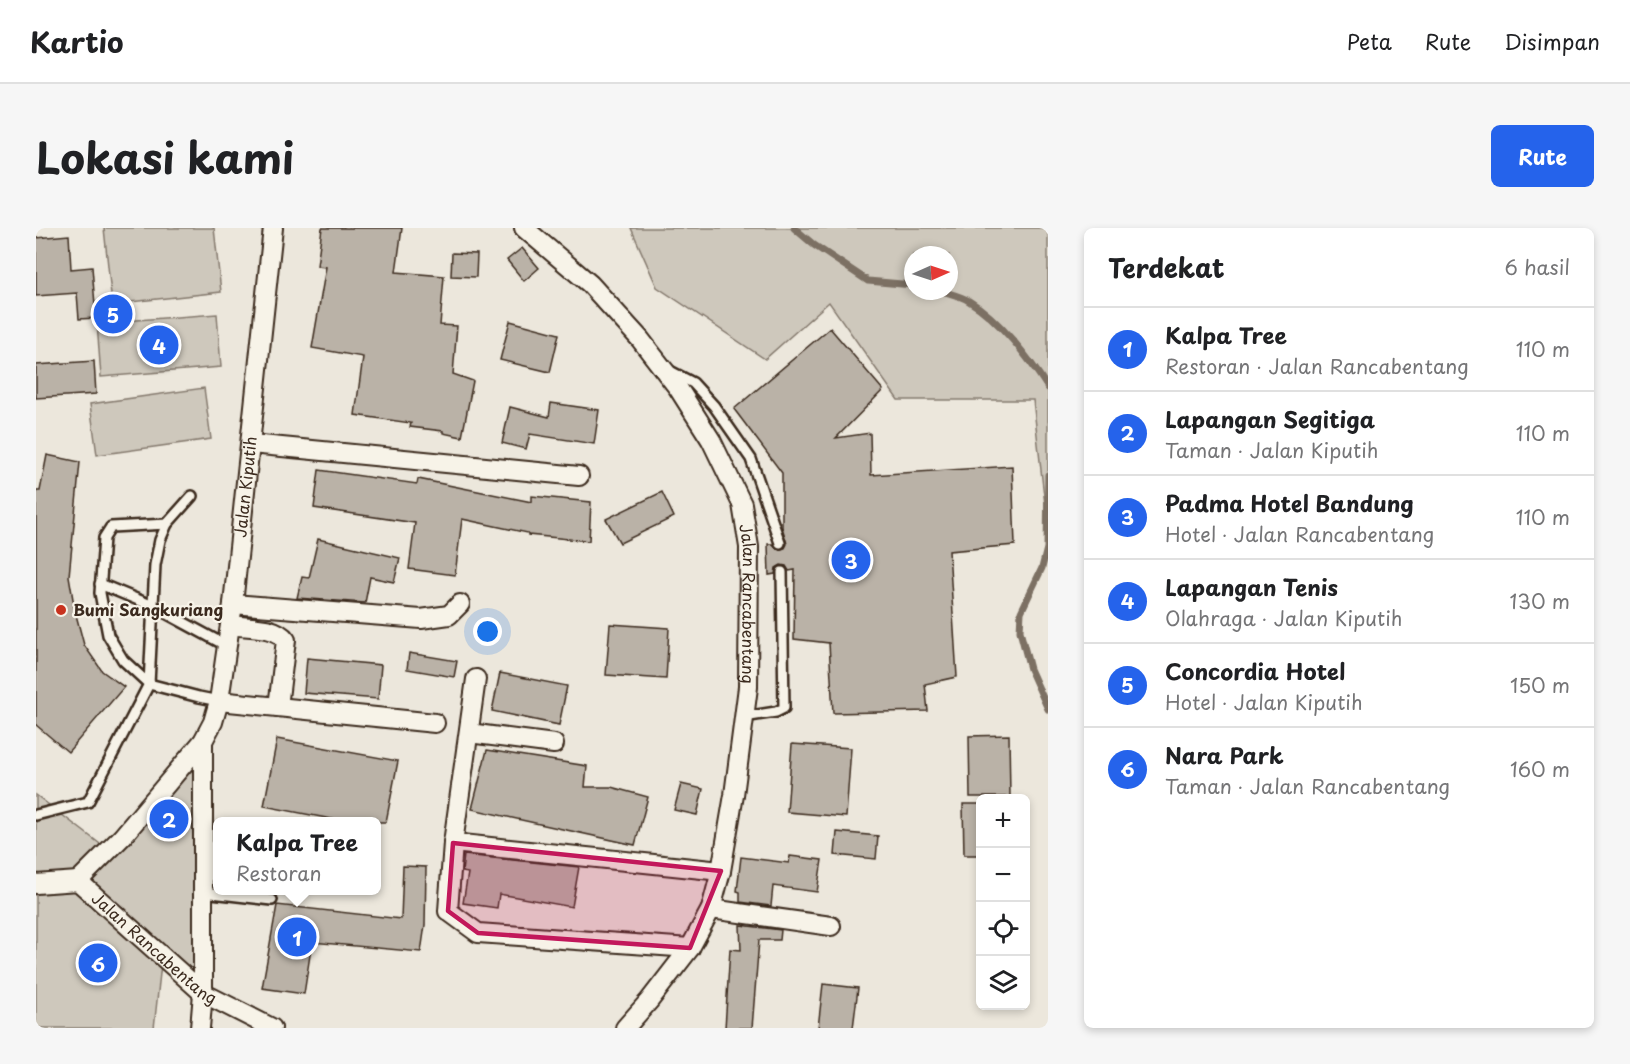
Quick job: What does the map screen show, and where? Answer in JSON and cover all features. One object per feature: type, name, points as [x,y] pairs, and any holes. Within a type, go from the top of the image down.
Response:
[{"type":"street","name":"Jalan Kiputih","points":[[78,881],[122,837],[203,741],[213,722],[219,701],[233,604],[273,228]]},
{"type":"street","name":"Jalan Rancabentang","points":[[524,228],[590,284],[661,366],[711,440],[742,504],[749,547],[748,687],[735,795],[722,871],[711,909],[690,948],[625,1028]]},
{"type":"street","points":[[251,444],[579,476]]},
{"type":"street","points":[[233,604],[421,619],[449,615],[460,604]]},
{"type":"street","points":[[230,626],[273,630],[281,633],[286,640],[278,707]]},
{"type":"street","points":[[476,679],[453,843],[448,911],[478,933],[690,948]]},
{"type":"street","points":[[219,701],[435,723]]},
{"type":"street","points":[[469,733],[554,744]]},
{"type":"street","name":"Jalan Kiputih","points":[[200,1028],[203,993],[203,741]]},
{"type":"street","points":[[453,843],[722,871]]},
{"type":"street","name":"Jalan Rancabentang","points":[[36,884],[78,881],[159,951],[203,993],[272,1028]]},
{"type":"street","points":[[711,909],[831,926]]},
{"type":"lane","points":[[661,366],[693,383],[714,406],[751,459],[780,543]]},
{"type":"lane","points":[[36,815],[88,802],[148,684],[155,565],[160,540],[167,524],[192,496]]},
{"type":"lane","points":[[167,524],[111,527],[104,538],[100,593],[108,635],[123,660],[148,684],[219,701]]},
{"type":"lane","points":[[744,717],[776,712],[784,708],[782,572]]},
{"type":"lane","points":[[100,584],[153,606],[227,646]]},
{"type":"lane","points":[[203,892],[213,893]]},
{"type":"lane","points":[[229,895],[272,900]]},
{"type":"highlighted area","points":[[453,843],[721,871],[690,948],[478,933],[448,911]]},
{"type":"shaded area","points":[[104,228],[214,228],[221,292],[112,304]]},
{"type":"shaded area","points":[[631,228],[1048,228],[1048,531],[1033,400],[898,400],[829,302],[765,359],[657,287]]},
{"type":"shaded area","points":[[217,314],[221,367],[101,377],[97,323]]},
{"type":"shaded area","points":[[204,388],[211,439],[97,455],[90,404]]},
{"type":"shaded area","points":[[196,758],[195,974],[163,946],[154,1028],[36,1028],[36,795],[112,853]]},
{"type":"building","points":[[322,228],[402,228],[396,272],[444,276],[440,325],[457,326],[453,374],[473,381],[462,437],[443,433],[443,431],[410,427],[411,423],[355,415],[363,357],[312,348],[326,267],[317,266]]},
{"type":"building","points":[[69,235],[71,269],[92,267],[96,318],[79,319],[77,293],[36,296],[36,238]]},
{"type":"building","points":[[522,248],[539,268],[524,281],[507,260]]},
{"type":"building","points":[[452,253],[477,254],[476,277],[451,276]]},
{"type":"building","points":[[510,321],[559,334],[550,372],[500,360]]},
{"type":"building","points":[[830,328],[883,390],[836,438],[870,433],[871,475],[1012,466],[1015,545],[949,551],[957,677],[925,684],[928,711],[833,713],[829,643],[794,639],[795,570],[789,571],[786,566],[781,565],[776,568],[775,574],[769,575],[768,544],[773,544],[779,550],[785,548],[787,544],[782,527],[782,473],[734,409]]},
{"type":"building","points":[[94,361],[96,394],[36,398],[36,365]]},
{"type":"building","points":[[551,403],[599,410],[594,444],[530,434],[526,449],[502,443],[510,407],[549,417]]},
{"type":"building","points":[[47,455],[80,462],[69,576],[75,611],[84,645],[102,671],[124,687],[68,752],[36,725],[36,491],[40,491]]},
{"type":"building","points":[[319,470],[417,484],[418,479],[532,502],[532,496],[591,502],[589,541],[528,535],[528,533],[462,519],[455,575],[409,569],[415,523],[314,508]]},
{"type":"building","points":[[662,492],[674,517],[620,543],[606,519]]},
{"type":"building","points":[[318,539],[400,558],[394,582],[370,577],[365,603],[297,598],[302,577],[309,578]]},
{"type":"building","points":[[610,624],[669,628],[666,679],[606,675]]},
{"type":"building","points":[[409,653],[457,661],[454,677],[407,669]]},
{"type":"building","points":[[307,658],[381,665],[378,699],[304,693]]},
{"type":"building","points":[[500,673],[567,686],[559,725],[492,711]]},
{"type":"building","points":[[1009,735],[1010,794],[976,794],[976,797],[970,797],[969,736]]},
{"type":"building","points":[[277,739],[398,761],[386,822],[381,822],[381,817],[321,817],[264,806]]},
{"type":"building","points":[[792,744],[851,748],[846,817],[787,812]]},
{"type":"building","points":[[487,750],[587,766],[585,787],[611,787],[648,797],[635,845],[472,809]]},
{"type":"building","points":[[681,784],[703,789],[697,815],[674,810]]},
{"type":"building","points":[[963,804],[976,804],[976,855],[964,855]]},
{"type":"building","points":[[837,832],[878,836],[876,859],[835,855]]},
{"type":"building","points":[[464,855],[579,867],[572,907],[499,894],[497,908],[463,903],[468,873],[462,872]]},
{"type":"building","points":[[790,856],[822,860],[817,892],[773,886],[771,906],[740,902],[740,892],[737,891],[741,857],[789,863]]},
{"type":"building","points":[[403,866],[426,867],[425,925],[421,952],[312,942],[304,994],[262,988],[277,905],[401,919]]},
{"type":"building","points":[[740,925],[781,930],[780,940],[759,940],[752,1028],[725,1028],[730,949],[741,950]]},
{"type":"building","points":[[823,984],[858,988],[853,1028],[818,1028]]},
{"type":"waterway","points":[[794,228],[814,245],[868,281],[904,284]]},
{"type":"waterway","points":[[958,296],[980,309],[1002,329],[1023,352],[1048,388]]},
{"type":"waterway","points":[[1048,475],[1047,548],[1042,568],[1021,612],[1020,631],[1030,669],[1048,709]]},
{"type":"place","name":"Concordia Hotel","points":[[113,314]]},
{"type":"place","name":"Lapangan Tenis","points":[[159,345]]},
{"type":"place","name":"Padma Hotel Bandung","points":[[851,560]]},
{"type":"place","name":"Bumi Sangkuriang","points":[[61,610]]},
{"type":"place","name":"Lapangan Segitiga","points":[[169,819]]},
{"type":"place","name":"Kalpa Tree","points":[[297,937]]},
{"type":"place","name":"Nara Park","points":[[98,963]]}]
